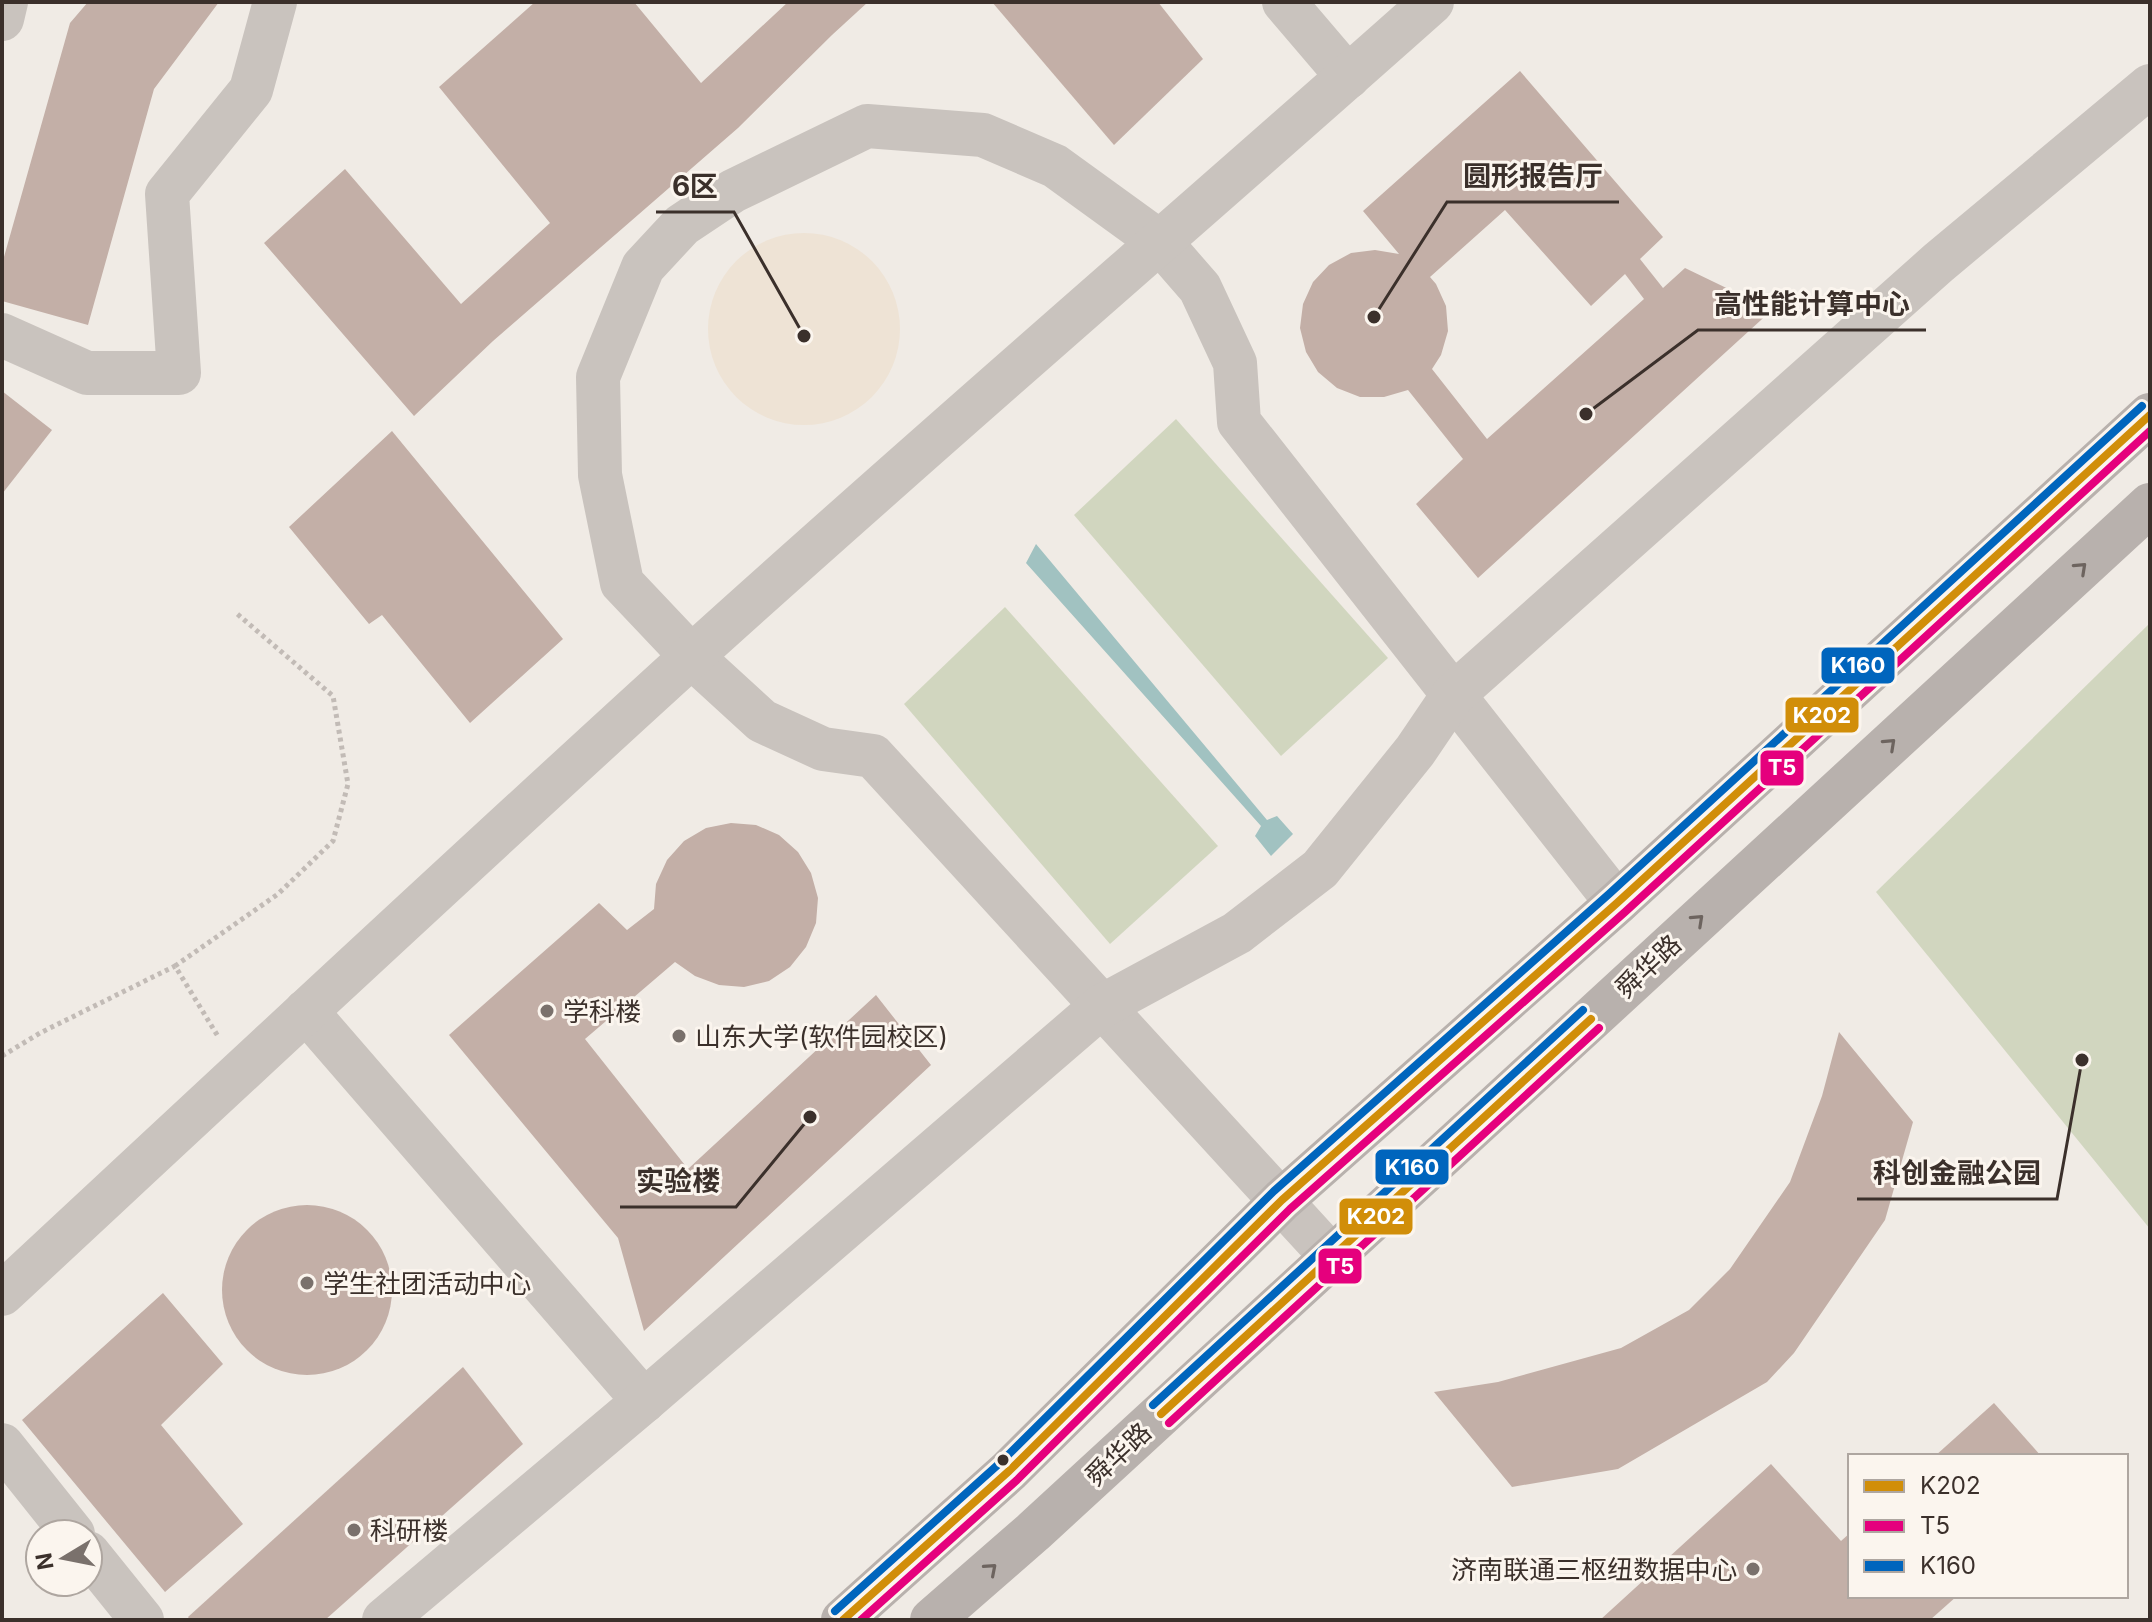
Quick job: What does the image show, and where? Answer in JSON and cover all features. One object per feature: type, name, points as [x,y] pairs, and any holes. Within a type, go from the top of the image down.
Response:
[{"type":"main road","points":[[843,1620],[1009,1471],[1282,1200],[1617,903],[2150,415]]},
{"type":"main road","name":"舜华路","points":[[932,1620],[1033,1532],[2150,505]]},
{"type":"street","points":[[2,19],[6,2]]},
{"type":"street","points":[[2,335],[87,373],[179,373],[167,194],[251,90],[275,2]]},
{"type":"street","points":[[1284,2],[1348,77]]},
{"type":"street","points":[[2,1294],[692,657],[1432,2]]},
{"type":"street","points":[[384,1620],[644,1401],[1102,1006],[1237,933],[1320,869],[1415,751],[1453,695],[1938,263],[2150,86]]},
{"type":"street","points":[[1332,1257],[873,756],[823,749],[762,721],[692,657],[622,583],[600,475],[598,377],[643,267],[682,225],[733,191],[867,126],[983,135],[1055,166],[1160,242],[1200,288],[1235,363],[1239,422],[1617,903]]},
{"type":"street","points":[[306,1011],[644,1401]]},
{"type":"street","points":[[2,1445],[60,1518]]},
{"type":"street","points":[[104,1573],[142,1620]]},
{"type":"path","points":[[2,1056],[40,1033],[175,966],[278,894],[333,841],[348,784],[333,696],[235,612]]},
{"type":"path","points":[[175,966],[240,1073]]},
{"type":"green space","points":[[1176,419],[1388,658],[1281,756],[1074,515]]},
{"type":"green space","points":[[1005,607],[1218,846],[1110,944],[904,704]]},
{"type":"green space","points":[[2150,623],[2150,1229],[1876,892]]},
{"type":"shaded area","points":[[804,233],[841,240],[872,261],[893,292],[900,329],[893,366],[872,397],[841,418],[804,425],[767,418],[736,397],[715,366],[708,329],[715,292],[736,261],[767,240]]},
{"type":"water","points":[[1036,544],[1267,820],[1277,816],[1293,834],[1271,856],[1255,836],[1261,826],[1026,563]]},
{"type":"building","points":[[88,2],[219,2],[154,89],[88,325],[2,301],[2,264],[70,23]]},
{"type":"building","points":[[535,2],[634,2],[701,83],[788,2],[868,2],[738,128],[493,341],[414,416],[264,243],[345,169],[461,304],[550,223],[439,87]]},
{"type":"building","points":[[992,2],[1158,2],[1203,59],[1114,145]]},
{"type":"building","points":[[1520,71],[1663,237],[1640,259],[1663,288],[1685,268],[1772,310],[1478,578],[1416,504],[1463,459],[1408,390],[1384,397],[1360,397],[1337,388],[1318,372],[1306,352],[1300,328],[1303,304],[1313,282],[1329,265],[1351,253],[1375,250],[1399,254],[1363,211]],"holes":[[[1505,210],[1591,306],[1625,274],[1644,299],[1487,439],[1432,369],[1441,355],[1448,331],[1446,306],[1430,277]]]},
{"type":"building","points":[[2,391],[52,430],[2,494]]},
{"type":"building","points":[[392,431],[563,639],[470,723],[382,615],[369,624],[289,527]]},
{"type":"building","name":"学科楼","points":[[731,823],[756,825],[779,835],[798,852],[811,873],[818,898],[816,923],[806,947],[790,967],[769,981],[744,987],[719,985],[695,976],[675,962],[585,1039],[688,1169],[876,995],[931,1065],[644,1331],[618,1238],[449,1035],[599,903],[627,930],[654,909],[656,884],[667,860],[684,841],[706,828]]},
{"type":"building","points":[[1839,1032],[1913,1122],[1885,1220],[1794,1353],[1767,1382],[1618,1469],[1512,1487],[1434,1392],[1498,1382],[1621,1348],[1689,1310],[1730,1269],[1790,1182],[1822,1096]]},
{"type":"building","name":"学生社团活动中心","points":[[307,1205],[339,1212],[367,1230],[385,1258],[392,1290],[385,1322],[367,1350],[339,1368],[307,1375],[275,1368],[247,1350],[229,1322],[222,1290],[229,1258],[247,1230],[275,1212]]},
{"type":"building","points":[[163,1293],[223,1364],[161,1425],[243,1524],[165,1592],[22,1420]]},
{"type":"building","name":"科研楼","points":[[463,1367],[523,1444],[325,1620],[190,1620],[188,1617]]},
{"type":"building","points":[[1994,1403],[2039,1454],[1937,1454]]},
{"type":"building","name":"济南联通三枢纽数据中心","points":[[1771,1464],[1841,1541],[1848,1535],[1848,1598],[1955,1598],[1930,1620],[1600,1620]]},
{"type":"transit line","name":"K160","points":[[835,1611],[1001,1462],[1274,1191],[1609,894],[2142,406]]},
{"type":"transit line","name":"K202","points":[[843,1620],[1009,1471],[1282,1200],[1617,903],[2150,415]]},
{"type":"transit line","name":"T5","points":[[861,1620],[1017,1480],[1290,1209],[1625,912],[2150,431]]},
{"type":"transit line","name":"K160","points":[[1153,1405],[1583,1010]]},
{"type":"transit line","name":"K202","points":[[1161,1414],[1591,1019]]},
{"type":"transit line","name":"T5","points":[[1169,1423],[1599,1028]]},
{"type":"place","name":"圆形报告厅","points":[[1374,317]]},
{"type":"place","name":"6区","points":[[804,336]]},
{"type":"place","name":"高性能计算中心","points":[[1586,414]]},
{"type":"place","name":"学科楼","points":[[547,1011]]},
{"type":"place","name":"山东大学(软件园校区)","points":[[679,1036]]},
{"type":"place","name":"科创金融公园","points":[[2082,1060]]},
{"type":"place","name":"实验楼","points":[[810,1117]]},
{"type":"place","name":"学生社团活动中心","points":[[307,1283]]},
{"type":"place","name":"科研楼","points":[[354,1530]]},
{"type":"place","name":"济南联通三枢纽数据中心","points":[[1753,1569]]}]
